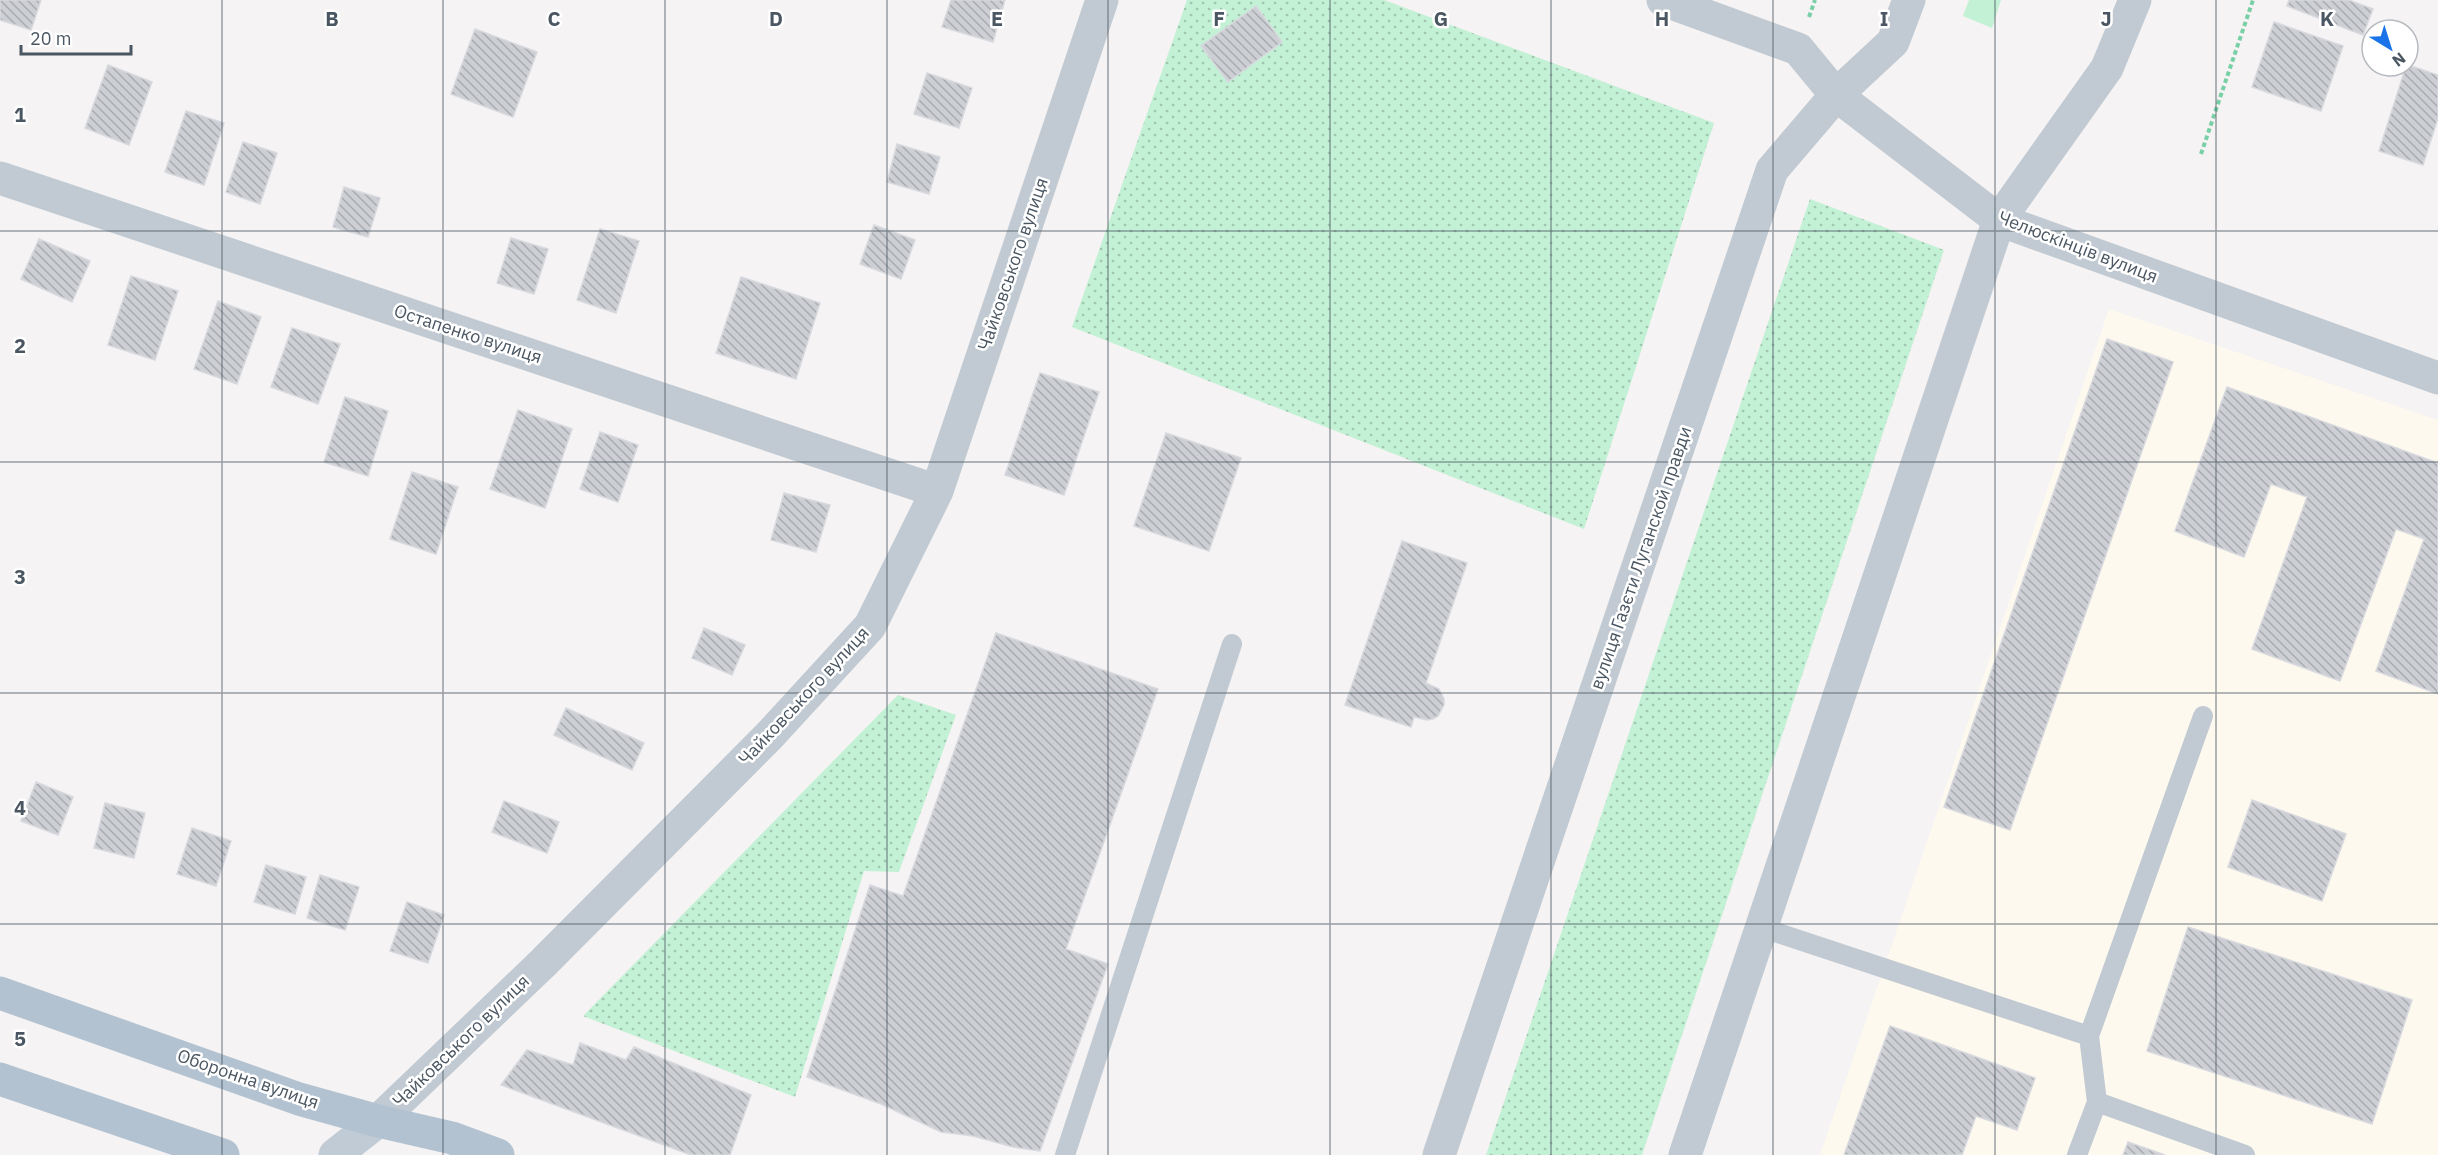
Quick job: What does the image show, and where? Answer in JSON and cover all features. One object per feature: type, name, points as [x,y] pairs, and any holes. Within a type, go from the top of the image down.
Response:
[{"type":"main road","name":"Оборонна вулиця","points":[[0,993],[299,1099],[378,1121],[452,1138],[498,1155]]},
{"type":"main road","points":[[0,1079],[223,1155]]},
{"type":"main road","name":"Чайковського вулиця","points":[[335,1155],[378,1121]]},
{"type":"street","name":"Чайковського вулиця","points":[[378,1121],[543,963],[769,736],[870,626],[937,490],[1102,0]]},
{"type":"street","name":"Челюскінців вулиця","points":[[1663,0],[1798,49],[1836,95],[1998,220],[2438,378]]},
{"type":"street","name":"вулиця Газєти Луганской правди","points":[[1439,1155],[1772,170],[1836,95],[1893,42],[1909,0]]},
{"type":"street","points":[[1685,1155],[1763,928],[1998,220],[2107,68],[2134,0]]},
{"type":"street","name":"Остапенко вулиця","points":[[0,178],[937,490]]},
{"type":"lane","points":[[1065,1155],[1232,644]]},
{"type":"lane","points":[[2077,1155],[2097,1102],[2090,1036],[2203,716]]},
{"type":"lane","points":[[1763,928],[2090,1036]]},
{"type":"lane","points":[[2097,1102],[2245,1155]]},
{"type":"path","points":[[2200,154],[2253,0]]},
{"type":"shaded area","points":[[2109,309],[2438,420],[2438,1155],[1820,1155]]},
{"type":"green space","points":[[1187,0],[1384,0],[1714,123],[1584,529],[1072,327]]},
{"type":"green space","points":[[1969,0],[2001,0],[1992,28],[1963,16]]},
{"type":"green space","points":[[1810,199],[1944,250],[1642,1155],[1486,1155]]},
{"type":"green space","points":[[898,695],[956,715],[899,872],[864,871],[795,1097],[583,1016]]},
{"type":"building","points":[[0,0],[41,0],[31,30],[0,20]]},
{"type":"building","points":[[951,0],[1005,0],[993,42],[942,27]]},
{"type":"building","points":[[2289,0],[2349,0],[2373,9],[2370,18],[2360,18],[2360,34],[2287,6]]},
{"type":"building","points":[[1256,6],[1282,42],[1228,82],[1201,46]]},
{"type":"building","points":[[2274,22],[2343,46],[2321,111],[2252,87]]},
{"type":"building","points":[[475,29],[537,52],[513,117],[451,94]]},
{"type":"building","points":[[108,65],[152,82],[129,145],[85,128]]},
{"type":"building","points":[[2420,69],[2438,75],[2438,118],[2423,165],[2379,151],[2402,78],[2420,78]]},
{"type":"building","points":[[927,73],[972,88],[959,128],[914,114]]},
{"type":"building","points":[[186,111],[224,123],[204,185],[165,172]]},
{"type":"building","points":[[243,142],[277,153],[260,204],[226,192]]},
{"type":"building","points":[[897,144],[940,157],[929,194],[887,182]]},
{"type":"building","points":[[344,187],[380,198],[368,237],[333,227]]},
{"type":"building","points":[[874,225],[915,240],[901,279],[860,264]]},
{"type":"building","points":[[600,229],[639,241],[616,313],[577,300]]},
{"type":"building","points":[[511,238],[548,249],[534,294],[497,283]]},
{"type":"building","points":[[39,239],[90,261],[72,302],[21,279]]},
{"type":"building","points":[[131,276],[178,291],[155,360],[108,345]]},
{"type":"building","points":[[741,277],[820,303],[796,379],[716,353]]},
{"type":"building","points":[[218,301],[261,317],[237,384],[194,369]]},
{"type":"building","points":[[292,328],[340,344],[318,404],[271,387]]},
{"type":"building","points":[[2107,339],[2173,362],[2010,830],[1944,807]]},
{"type":"building","points":[[1040,373],[1099,392],[1064,495],[1005,475]]},
{"type":"building","points":[[2227,387],[2438,463],[2438,694],[2376,671],[2424,539],[2396,529],[2340,681],[2252,649],[2307,497],[2271,484],[2244,557],[2175,531]]},
{"type":"building","points":[[345,397],[388,411],[368,476],[324,462]]},
{"type":"building","points":[[518,410],[572,429],[545,508],[490,489]]},
{"type":"building","points":[[600,432],[638,445],[618,502],[580,489]]},
{"type":"building","points":[[1166,433],[1241,458],[1209,551],[1134,526]]},
{"type":"building","points":[[412,472],[458,487],[436,554],[390,539]]},
{"type":"building","points":[[784,493],[830,505],[816,552],[771,540]]},
{"type":"building","points":[[1402,541],[1467,563],[1426,683],[1439,689],[1444,705],[1438,716],[1433,719],[1414,717],[1411,727],[1345,705]]},
{"type":"building","points":[[704,628],[745,645],[732,675],[692,658]]},
{"type":"building","points":[[996,633],[1158,689],[1066,949],[1108,964],[1040,1151],[1013,1147],[973,1136],[941,1132],[881,1104],[807,1077],[870,885],[903,896]]},
{"type":"building","points":[[566,708],[644,743],[632,770],[554,735]]},
{"type":"building","points":[[36,782],[73,797],[58,835],[21,821]]},
{"type":"building","points":[[2252,800],[2346,834],[2322,901],[2228,867]]},
{"type":"building","points":[[504,801],[559,822],[547,853],[492,832]]},
{"type":"building","points":[[105,803],[145,813],[134,858],[94,848]]},
{"type":"building","points":[[192,828],[231,841],[216,886],[177,874]]},
{"type":"building","points":[[266,865],[306,877],[295,914],[254,902]]},
{"type":"building","points":[[320,875],[359,887],[345,930],[307,918]]},
{"type":"building","points":[[407,902],[444,915],[428,963],[390,951]]},
{"type":"building","points":[[2188,927],[2412,1000],[2372,1124],[2147,1051]]},
{"type":"building","points":[[1890,1026],[2035,1078],[2017,1130],[1976,1116],[1962,1155],[1844,1155]]},
{"type":"building","points":[[580,1043],[626,1060],[634,1047],[751,1095],[730,1155],[691,1155],[501,1085],[527,1050],[573,1065]]},
{"type":"building","points":[[2128,1142],[2165,1155],[2123,1155]]}]
